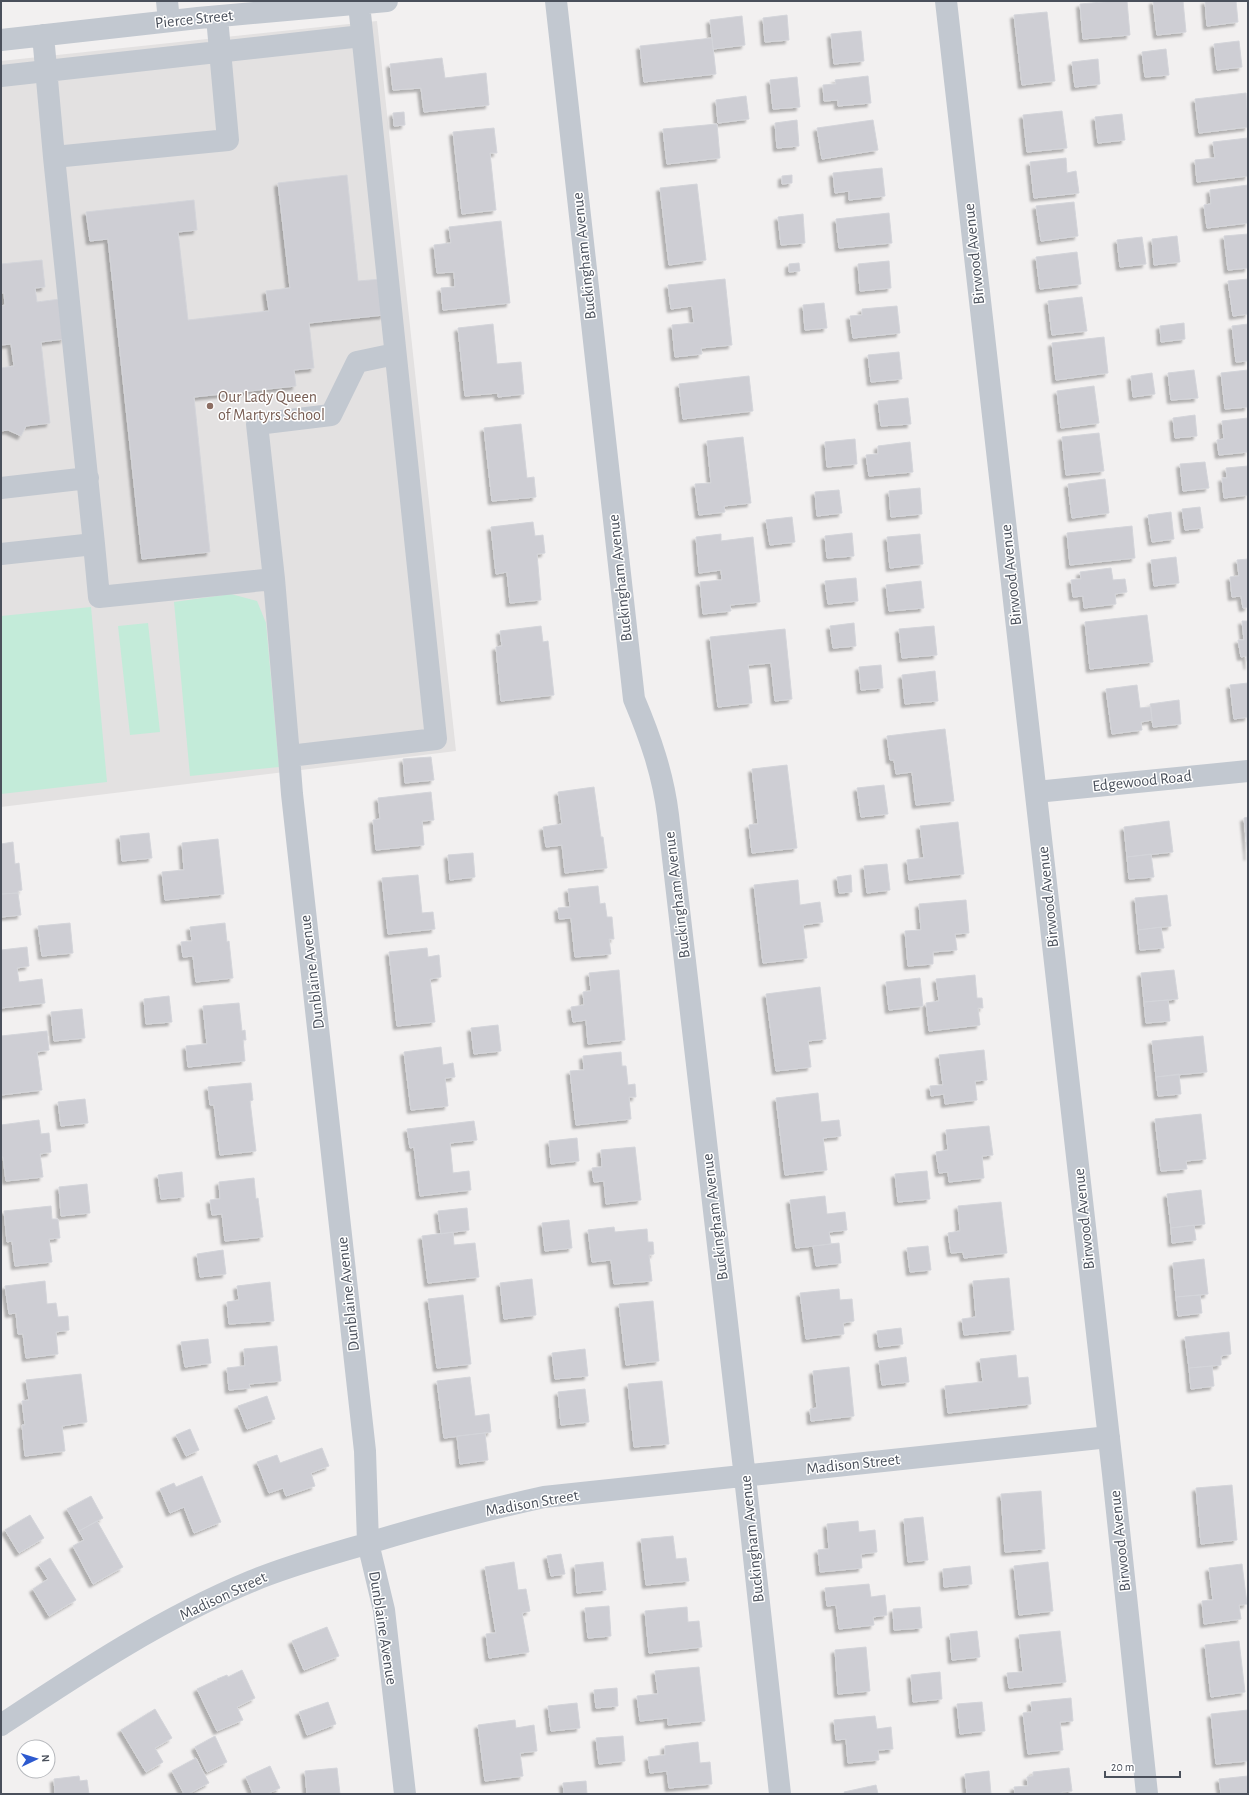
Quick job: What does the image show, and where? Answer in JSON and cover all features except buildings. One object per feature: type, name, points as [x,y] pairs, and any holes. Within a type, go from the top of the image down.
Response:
[{"type":"street","name":"Pierce Street","points":[[1,40],[43,35],[168,11],[217,16],[387,1]]},
{"type":"street","name":"Buckingham Avenue","points":[[556,1],[634,699],[645,725],[664,789],[745,1476],[780,1794]]},
{"type":"street","name":"Birwood Avenue","points":[[946,1],[1109,1437],[1147,1794]]},
{"type":"street","points":[[289,756],[436,739],[359,4]]},
{"type":"street","points":[[54,157],[228,140],[217,16]]},
{"type":"street","points":[[43,35],[54,157],[100,597],[274,579]]},
{"type":"street","points":[[1,76],[362,36]]},
{"type":"street","name":"Dunblaine Avenue","points":[[395,354],[357,362],[331,415],[257,424],[274,579],[292,794],[365,1443],[368,1543],[384,1610],[405,1794]]},
{"type":"street","points":[[1,488],[88,478]]},
{"type":"street","points":[[1,554],[94,544]]},
{"type":"street","name":"Edgewood Road","points":[[1036,792],[1248,771]]},
{"type":"street","name":"Madison Street","points":[[1,1725],[120,1648],[202,1604],[250,1581],[310,1559],[490,1509],[544,1497],[1109,1437]]},
{"type":"shaded area","name":"Our Lady Queen of Martyrs School","points":[[377,21],[456,751],[1,807],[1,61]]},
{"type":"green space","points":[[231,594],[257,601],[266,623],[279,767],[190,776],[174,602]]},
{"type":"green space","points":[[91,607],[107,782],[1,794],[1,616]]},
{"type":"green space","points":[[148,623],[160,732],[130,735],[118,626]]},
{"type":"place","name":"Our Lady Queen of Martyrs School","points":[[210,406]]}]
